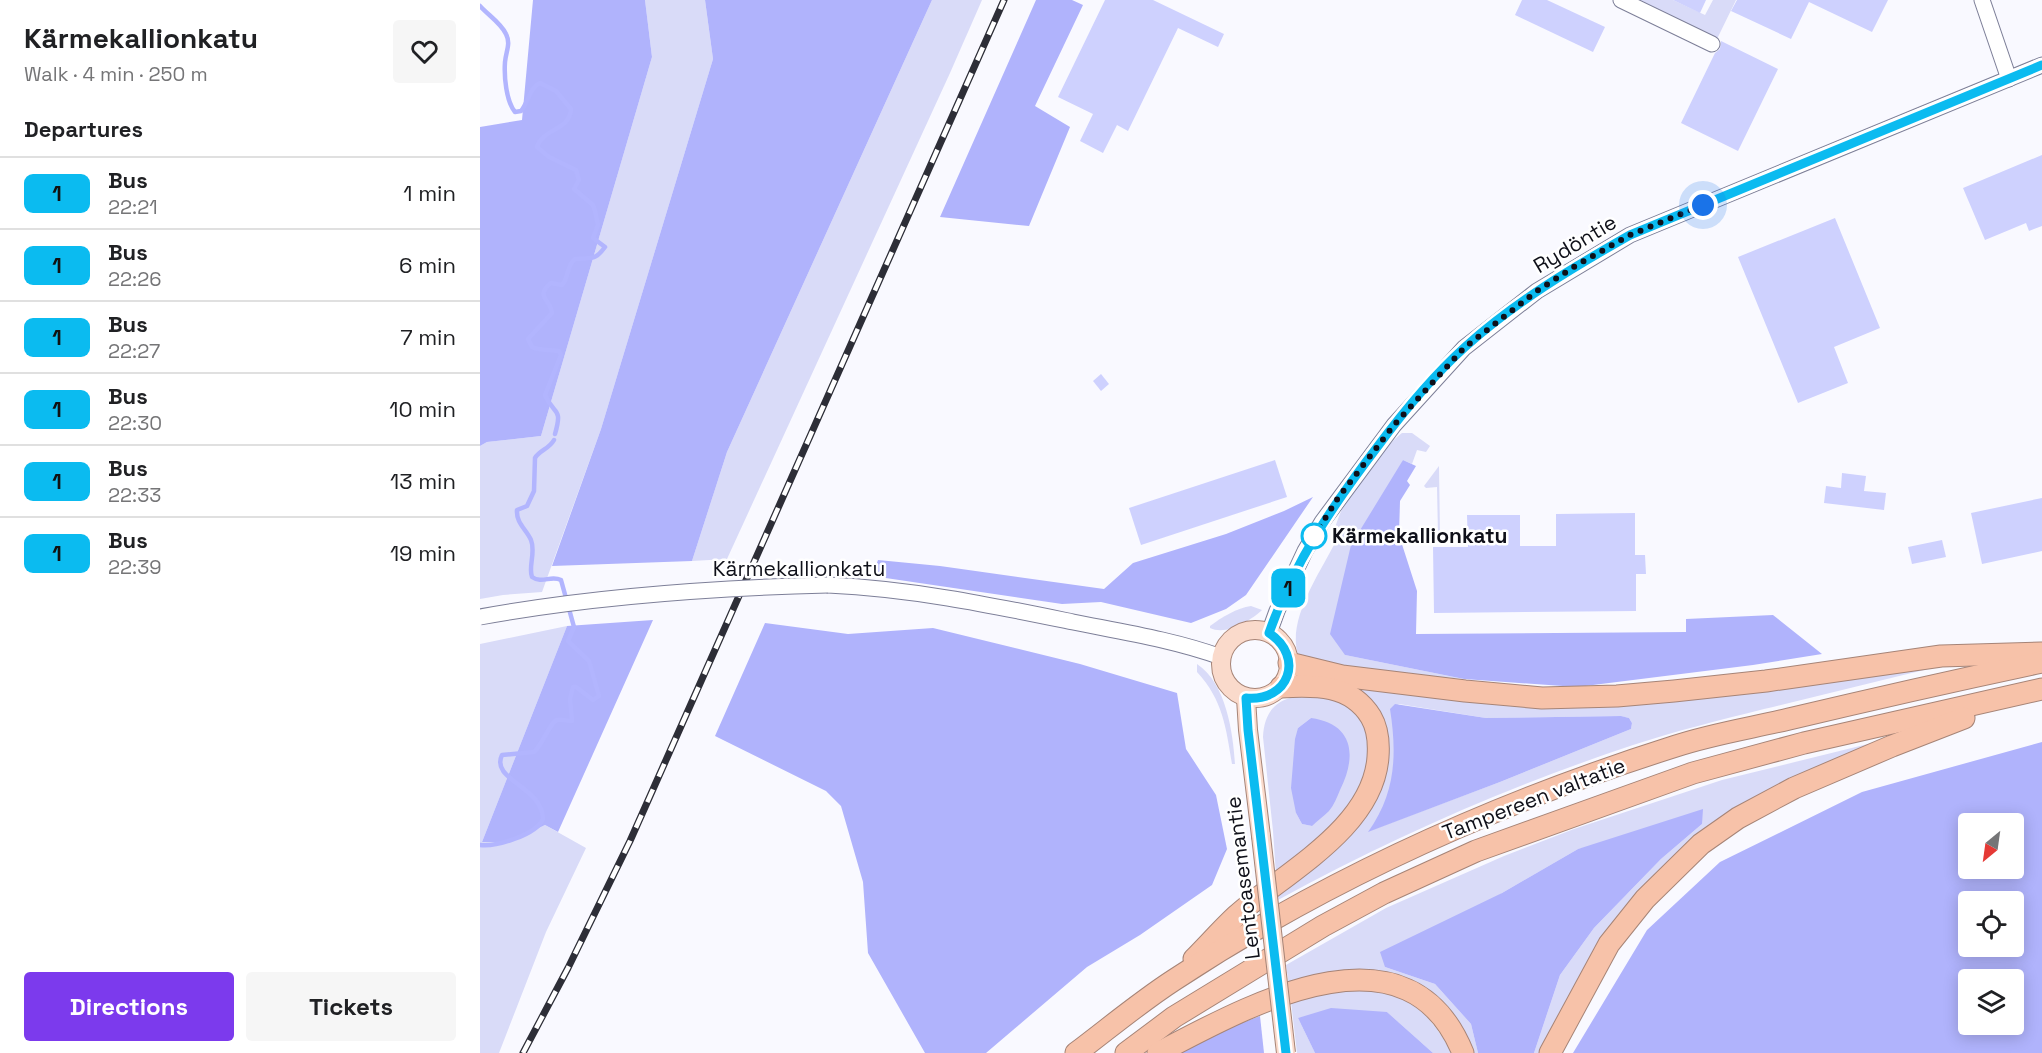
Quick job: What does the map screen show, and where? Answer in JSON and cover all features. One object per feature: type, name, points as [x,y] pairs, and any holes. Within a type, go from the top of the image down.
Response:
[{"type":"highway","points":[[1289,663],[1342,676],[1542,698],[1640,694],[1766,681],[1941,656],[2042,653]]},
{"type":"highway","name":"Tampereen valtatie","points":[[1076,1053],[1173,981],[1304,901],[1359,872],[1468,822],[1579,779],[1678,745],[1901,692],[2042,662]]},
{"type":"highway","points":[[1173,981],[1236,916],[1332,838],[1357,811],[1371,786],[1379,752],[1376,727],[1366,711],[1349,695],[1339,690],[1314,685],[1281,687]]},
{"type":"highway","points":[[1550,1053],[1598,963],[1619,930],[1662,881],[1717,831],[1758,806],[1794,788],[1892,746],[2037,690]]},
{"type":"highway","name":"Tampereen valtatie","points":[[1126,1053],[1174,1017],[1323,926],[1384,893],[1476,851],[1693,773],[1804,743],[2037,690]]},
{"type":"highway","points":[[1158,1053],[1207,1027],[1292,992],[1330,982],[1362,979],[1397,985],[1426,1002],[1453,1032],[1463,1053]]},
{"type":"main road","points":[[1255,630],[1269,633],[1285,648],[1289,663],[1285,681],[1268,697],[1246,698],[1229,687],[1223,679],[1220,668],[1224,648],[1237,634],[1255,630]]},
{"type":"main road","name":"Lentoasemantie","points":[[1246,698],[1286,1053]]},
{"type":"street","points":[[1622,0],[1712,44]]},
{"type":"street","points":[[1982,0],[2009,79]]},
{"type":"street","name":"Rydöntie","points":[[1269,633],[1305,551],[1338,498],[1394,425],[1433,380],[1464,348],[1502,317],[1569,270],[1630,235],[2042,65]]},
{"type":"street","name":"Kärmekallionkatu","points":[[480,617],[635,595],[716,589],[828,585],[878,587],[924,593],[1110,629],[1197,648],[1221,657]]},
{"type":"shaded area","points":[[533,0],[645,0],[652,57],[541,436],[487,442],[480,446],[480,127],[522,120]]},
{"type":"shaded area","points":[[645,0],[705,0],[713,59],[601,429],[542,592],[480,599],[480,446],[487,442],[541,436],[652,57]]},
{"type":"shaded area","points":[[705,0],[932,0],[727,452],[692,561],[552,566],[601,429],[713,59]]},
{"type":"shaded area","points":[[932,0],[982,0],[727,559],[692,561],[727,452]]},
{"type":"shaded area","points":[[1036,0],[1072,0],[1083,5],[1035,106],[1070,127],[1029,226],[940,217]]},
{"type":"shaded area","points":[[1633,0],[1673,0],[1705,15],[1713,0],[1736,0],[1717,39]]},
{"type":"shaded area","points":[[1402,433],[1412,433],[1430,446],[1426,452],[1417,450],[1412,464],[1403,460],[1345,655],[1464,679],[1349,669],[1298,655],[1297,626],[1301,612],[1336,541],[1332,538],[1341,511],[1370,468]]},
{"type":"shaded area","points":[[1403,460],[1416,466],[1407,481],[1410,485],[1400,501],[1399,535],[1417,591],[1416,634],[1686,632],[1686,619],[1773,615],[1822,654],[1577,687],[1464,679],[1345,655],[1330,634],[1351,545]]},
{"type":"shaded area","points":[[1439,466],[1440,535],[1438,535],[1437,487],[1426,488],[1424,486]]},
{"type":"shaded area","points":[[1313,497],[1246,595],[1226,609],[1191,623],[1101,602],[1062,604],[872,576],[878,560],[940,566],[1104,589],[1133,563],[1226,534]]},
{"type":"shaded area","points":[[1251,606],[1262,610],[1251,619],[1230,629],[1210,628],[1230,613]]},
{"type":"shaded area","points":[[653,620],[558,832],[545,825],[511,842],[482,842],[567,626]]},
{"type":"shaded area","points":[[765,623],[848,634],[933,628],[1080,664],[1177,693],[1186,749],[1216,795],[1227,849],[1212,885],[1140,935],[1087,967],[986,1053],[925,1053],[868,953],[863,882],[841,806],[826,791],[715,736]]},
{"type":"shaded area","points":[[567,626],[482,842],[511,842],[545,825],[586,848],[546,932],[499,1053],[480,1053],[480,644]]},
{"type":"shaded area","points":[[1197,664],[1215,683],[1226,709],[1235,764],[1232,764],[1225,726],[1218,704],[1213,693],[1197,672]]},
{"type":"shaded area","points":[[1941,666],[1698,726],[1587,761],[1452,815],[1364,855],[1278,900],[1276,892],[1338,840],[1384,750],[1344,686],[1444,697]],"holes":[[[1399,704],[1486,718],[1620,716],[1629,718],[1632,723],[1631,729],[1500,782],[1369,831],[1386,803],[1393,777],[1394,736],[1391,709]]]},
{"type":"shaded area","points":[[1327,694],[1359,714],[1372,744],[1360,790],[1337,821],[1276,875],[1263,737],[1265,723],[1269,713],[1283,700],[1303,695]],"holes":[[[1311,718],[1312,826],[1302,824],[1296,813],[1298,728]]]},
{"type":"shaded area","points":[[1395,704],[1486,718],[1621,716],[1629,718],[1632,723],[1631,729],[1368,832],[1384,803],[1389,788],[1393,757],[1390,709]]},
{"type":"shaded area","points":[[1311,718],[1325,721],[1344,734],[1350,754],[1349,765],[1334,804],[1312,826],[1302,824],[1296,813],[1291,788],[1298,728]]},
{"type":"shaded area","points":[[1876,742],[1687,845],[1648,882],[1540,1053],[1534,1053],[1560,975],[1594,928],[1661,859],[1702,824],[1578,849],[1502,893],[1385,967],[1435,984],[1471,1024],[1478,1053],[1471,1053],[1439,1001],[1421,988],[1289,986],[1286,965],[1386,908],[1504,856],[1574,829],[1722,780]]},
{"type":"shaded area","points":[[2042,742],[2042,1053],[1573,1053],[1647,930],[1720,862],[1862,792]]},
{"type":"shaded area","points":[[1703,809],[1702,824],[1661,859],[1594,928],[1560,975],[1534,1053],[1478,1053],[1471,1024],[1435,984],[1385,967],[1380,952],[1502,893],[1578,849]]},
{"type":"shaded area","points":[[1356,990],[1385,993],[1410,1003],[1434,1025],[1452,1053],[1433,1053],[1387,1012],[1298,1018],[1315,1053],[1297,1053],[1291,1002],[1315,995]]},
{"type":"shaded area","points":[[1331,1008],[1387,1012],[1433,1053],[1315,1053],[1298,1018]]},
{"type":"shaded area","points":[[1260,1016],[1264,1053],[1181,1053],[1229,1028]]},
{"type":"building","points":[[1105,0],[1153,0],[1224,34],[1218,47],[1178,28],[1128,131],[1117,125],[1103,153],[1080,141],[1093,114],[1058,97]]},
{"type":"building","points":[[1522,0],[1547,0],[1605,27],[1593,52],[1515,15]]},
{"type":"building","points":[[1673,0],[1706,0],[1700,13]]},
{"type":"building","points":[[1737,0],[1888,0],[1872,32],[1809,2],[1791,39],[1731,11]]},
{"type":"building","points":[[1721,41],[1778,69],[1738,151],[1681,123],[1715,53],[1720,49]]},
{"type":"building","points":[[2042,155],[2042,226],[2029,231],[2026,223],[1985,240],[1963,188]]},
{"type":"building","points":[[1835,218],[1880,328],[1834,347],[1848,383],[1798,403],[1738,257]]},
{"type":"building","points":[[1101,374],[1109,384],[1101,391],[1093,381]]},
{"type":"building","points":[[1275,460],[1287,497],[1141,545],[1129,508]]},
{"type":"building","points":[[1842,473],[1866,476],[1864,491],[1886,493],[1884,510],[1824,503],[1826,486],[1841,488]]},
{"type":"building","points":[[2042,498],[2042,551],[1982,564],[1971,513]]},
{"type":"building","points":[[1635,513],[1635,555],[1645,555],[1646,574],[1636,574],[1636,611],[1434,613],[1433,547],[1468,547],[1467,515],[1520,515],[1520,546],[1556,546],[1556,514]]},
{"type":"building","points":[[1942,540],[1946,557],[1912,564],[1908,547]]},
{"type":"waterway","points":[[480,6],[501,26],[507,38],[505,81],[509,102],[515,112],[521,111],[534,88],[540,83],[556,91],[571,109],[566,122],[545,136],[537,147],[549,157],[576,170],[579,180],[574,189],[593,205],[598,225],[593,238],[605,247],[595,257],[575,259],[562,285],[551,283],[546,287],[544,295],[552,313],[528,339],[532,347],[559,351],[561,355],[545,395],[558,415],[555,434]]},
{"type":"waterway","points":[[480,845],[515,839],[532,830],[543,819],[534,799],[503,771],[500,764],[502,755],[534,752],[554,722],[557,720],[572,721],[570,699],[573,687],[593,700],[599,696],[589,661],[568,641],[574,627],[561,580],[554,578],[539,580],[532,577],[531,540],[517,515],[517,510],[527,506],[534,491],[535,458],[554,440]]},
{"type":"railway","points":[[523,1053],[568,968],[630,841],[1004,0]]},
{"type":"bus line","name":"1","points":[[1286,1053],[1246,698],[1268,697],[1276,692],[1285,681],[1289,670],[1288,655],[1278,639],[1269,633],[1305,551],[1338,498],[1362,466],[1403,413],[1464,348],[1537,291],[1577,265],[1630,235],[2042,65]]},
{"type":"place","name":"Kärmekallionkatu","points":[[1314,536]]},
{"type":"route","points":[[1314,536],[1338,498],[1394,425],[1464,348],[1537,291],[1577,265],[1630,235],[1703,205]]}]
